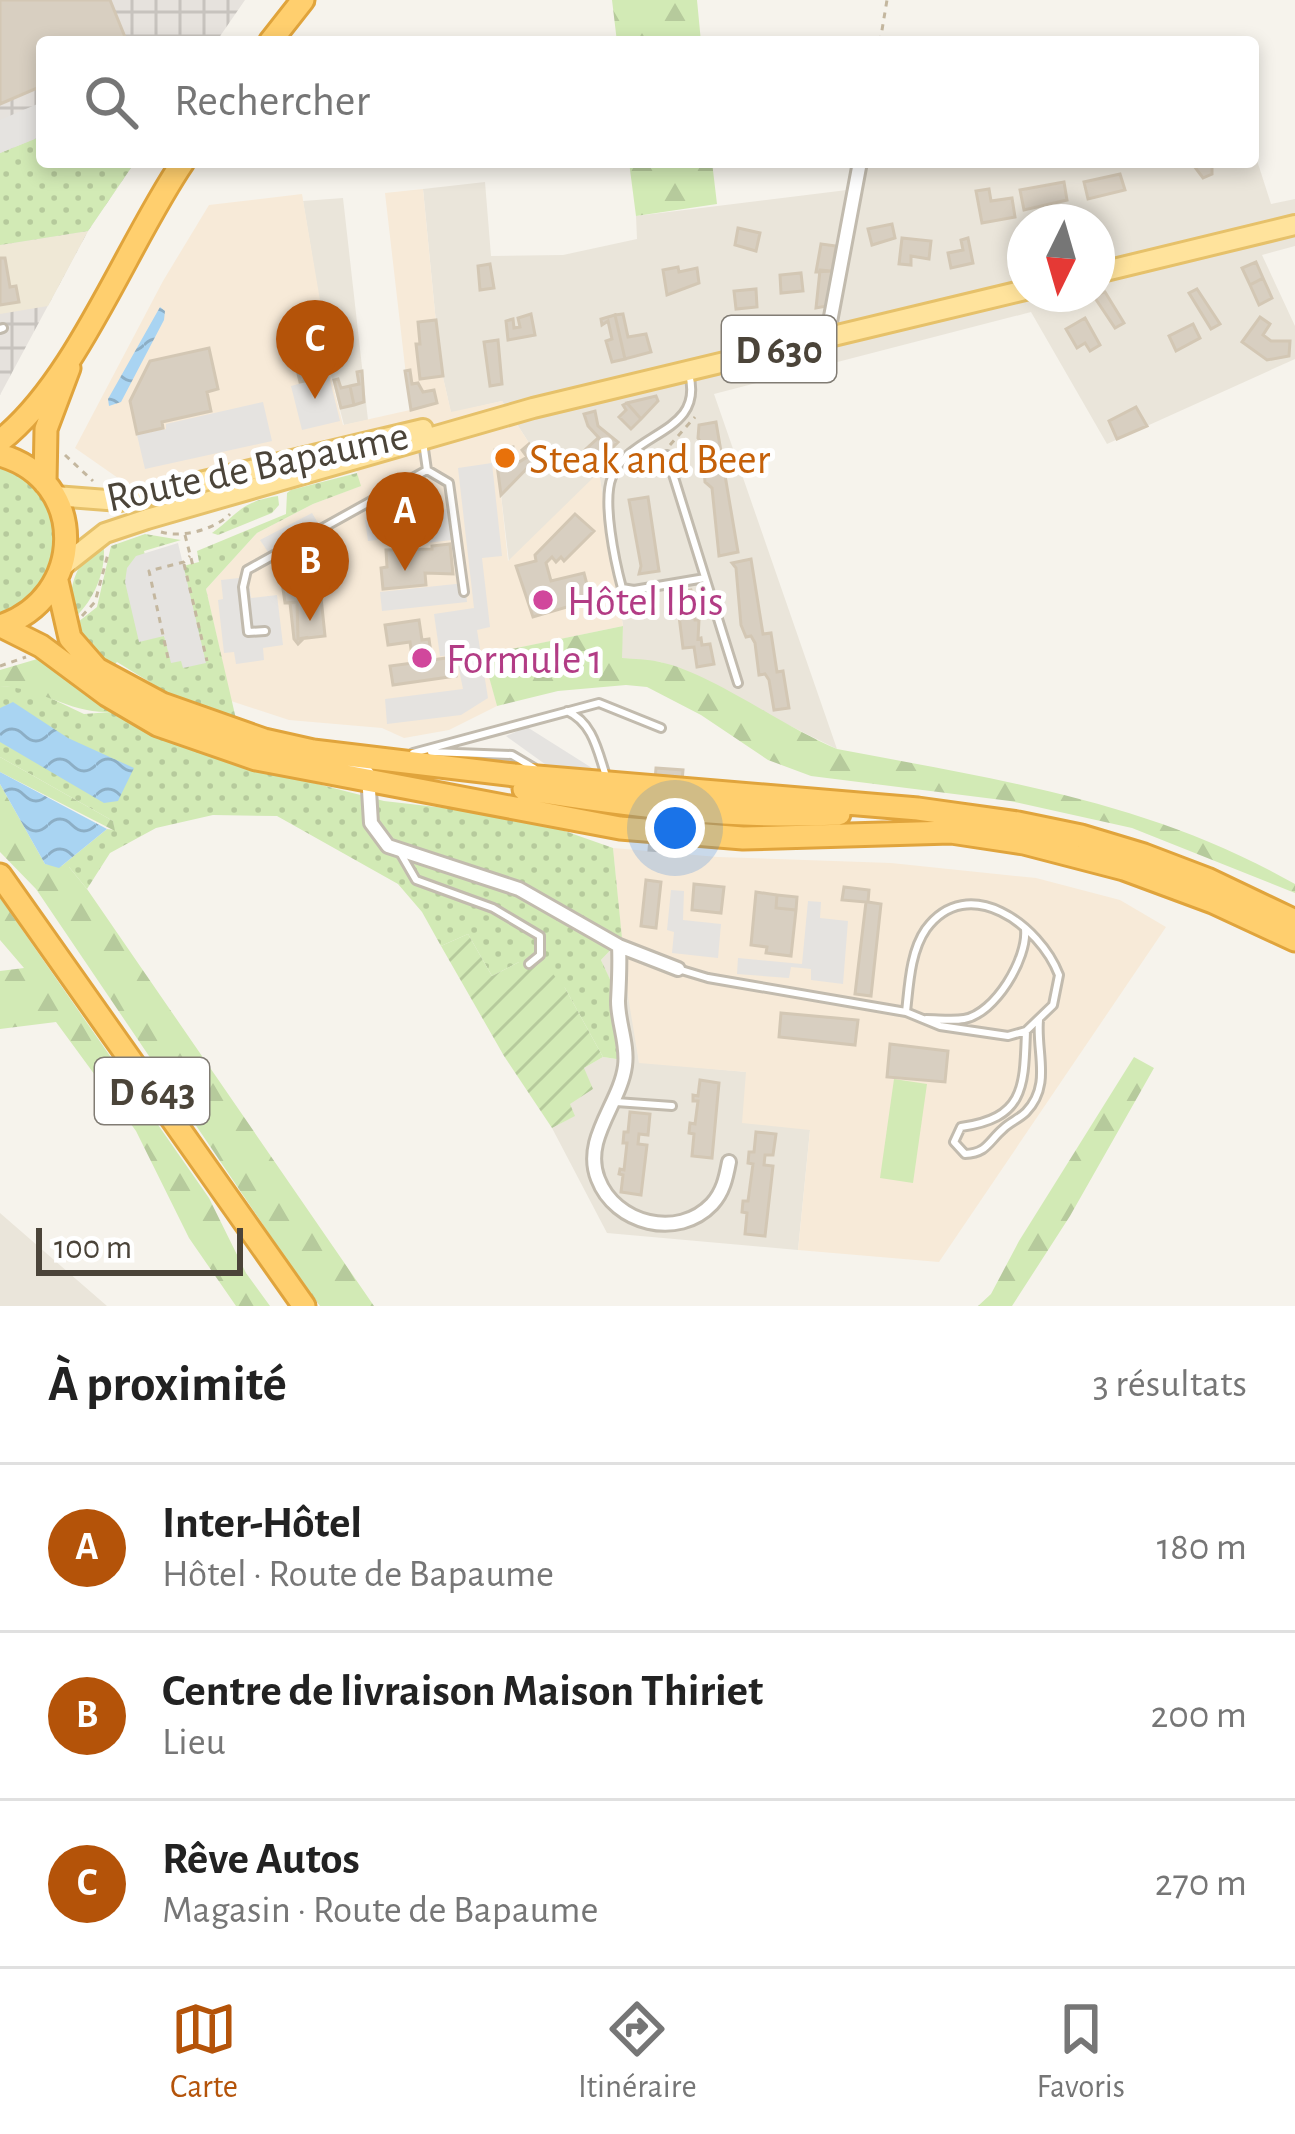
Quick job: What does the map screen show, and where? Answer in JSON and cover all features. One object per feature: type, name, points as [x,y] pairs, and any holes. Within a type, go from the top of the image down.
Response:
[{"type":"highway","points":[[275,36],[304,0]]},
{"type":"highway","points":[[0,441],[23,420],[71,356],[180,168]]},
{"type":"highway","points":[[71,356],[45,442],[50,489],[66,530],[60,574],[70,638],[84,657],[116,682],[211,723],[313,751],[546,778],[918,809],[1081,836],[1207,879],[1283,922],[1295,940]]},
{"type":"highway","points":[[0,455],[22,463],[50,489]]},
{"type":"highway","points":[[0,626],[33,610],[60,574]]},
{"type":"highway","points":[[0,626],[41,646],[124,706],[176,733],[256,760],[620,828],[743,838],[951,832],[1024,843],[1124,869],[1283,922]]},
{"type":"highway","points":[[377,757],[469,779],[602,801],[796,816],[918,809]]},
{"type":"highway","name":"D 643","points":[[0,875],[304,1306]]},
{"type":"highway","points":[[1283,922],[1295,951]]},
{"type":"main road","points":[[1115,269],[1295,226]]},
{"type":"main road","name":"D 630","points":[[688,371],[1007,294]]},
{"type":"main road","name":"Route de Bapaume","points":[[50,489],[97,502],[132,499],[265,464],[422,435],[688,371]]},
{"type":"main road","name":"Route de Bapaume","points":[[60,574],[104,533],[422,435]]},
{"type":"main road","points":[[221,499],[258,478],[265,464]]},
{"type":"street","points":[[827,338],[859,168]]},
{"type":"street","points":[[313,751],[363,767],[370,782],[370,823],[378,837],[400,850],[519,889],[619,946],[678,969]]},
{"type":"street","points":[[619,946],[618,1004],[626,1065],[594,1155],[596,1175],[607,1197],[641,1221],[682,1223],[712,1204],[724,1186],[729,1162]]},
{"type":"lane","points":[[688,371],[694,393],[686,413],[622,461],[611,478],[608,498],[622,587],[634,590],[705,578]]},
{"type":"lane","points":[[422,435],[427,470]]},
{"type":"lane","points":[[667,455],[738,683]]},
{"type":"lane","points":[[427,470],[449,483],[464,592]]},
{"type":"lane","points":[[265,631],[248,632],[243,581],[253,565],[427,470]]},
{"type":"lane","points":[[425,752],[599,703],[662,728]]},
{"type":"lane","points":[[566,711],[583,719],[590,730],[608,782]]},
{"type":"lane","points":[[377,757],[425,752],[512,755],[546,778]]},
{"type":"lane","points":[[400,850],[416,880],[493,908],[540,936],[540,955],[529,964]]},
{"type":"lane","points":[[678,969],[1008,1036],[1026,1031],[1053,1005],[1059,975],[1042,945],[1009,914],[960,905],[941,914],[919,944],[906,1012]]},
{"type":"lane","points":[[922,1019],[968,1019],[978,1013],[999,993],[1022,958],[1025,927]]},
{"type":"lane","points":[[1026,1031],[1018,1097],[994,1120],[961,1127],[954,1142],[965,1154],[989,1147],[1036,1101],[1043,1078],[1040,1020]]},
{"type":"lane","points":[[616,1102],[672,1106]]},
{"type":"path","points":[[881,36],[887,0]]},
{"type":"path","points":[[45,442],[94,482],[97,502]]},
{"type":"path","points":[[184,533],[193,566]]},
{"type":"path","points":[[168,658],[148,571],[184,562],[190,556]]},
{"type":"path","points":[[184,562],[207,661]]},
{"type":"shaded area","points":[[0,0],[245,0],[220,36],[36,36],[36,168],[131,168],[88,231],[0,395]]},
{"type":"shaded area","points":[[36,105],[36,138],[0,153],[0,120]]},
{"type":"shaded area","points":[[1259,167],[1271,204],[1295,199],[1295,246],[1262,255],[1295,326],[1295,359],[1107,444],[1031,312],[714,394],[837,749],[661,662],[621,658],[623,626],[599,473],[509,562],[501,495],[538,457],[502,401],[451,413],[440,364],[423,189],[485,182],[491,256],[563,255],[637,239],[636,216],[847,190],[851,168]]},
{"type":"shaded area","points":[[423,189],[440,364],[451,412],[502,401],[538,457],[501,495],[508,561],[599,472],[623,626],[484,655],[497,706],[449,730],[404,738],[382,728],[289,720],[231,701],[206,589],[257,533],[360,486],[356,467],[134,527],[118,478],[75,448],[209,205],[302,194],[324,324],[318,326],[343,425],[410,410],[385,193]]},
{"type":"shaded area","points":[[343,198],[368,420],[344,425],[318,326],[323,323],[303,201]]},
{"type":"shaded area","points":[[88,231],[48,306],[0,314],[0,245]]},
{"type":"shaded area","points":[[329,376],[340,421],[302,430],[291,386]]},
{"type":"shaded area","points":[[263,402],[272,441],[145,469],[137,435]]},
{"type":"shaded area","points":[[492,463],[502,556],[482,558],[490,627],[477,630],[488,698],[461,715],[387,724],[385,699],[463,689],[456,655],[440,656],[434,614],[474,608],[458,468]]},
{"type":"shaded area","points":[[448,509],[452,540],[426,543],[424,534],[368,541],[365,520]]},
{"type":"shaded area","points":[[312,513],[321,528],[270,555],[260,540]]},
{"type":"shaded area","points":[[178,543],[206,663],[183,668],[181,661],[171,663],[164,636],[139,642],[125,582],[127,568],[136,556]]},
{"type":"shaded area","points":[[248,577],[251,598],[277,595],[283,645],[263,648],[264,660],[236,664],[234,652],[224,653],[218,600],[223,599],[221,580]]},
{"type":"shaded area","points":[[465,583],[467,602],[382,611],[380,592]]},
{"type":"shaded area","points":[[527,727],[592,768],[549,767],[506,736]]},
{"type":"shaded area","points":[[613,848],[891,863],[1036,878],[1120,900],[1166,927],[939,1262],[798,1250],[810,1130],[742,1123],[746,1072],[639,1063]]},
{"type":"shaded area","points":[[671,890],[684,891],[683,920],[721,924],[718,958],[672,953],[674,932],[667,930]]},
{"type":"shaded area","points":[[808,901],[821,902],[820,918],[848,921],[843,984],[811,980],[811,969],[791,967],[789,978],[737,974],[738,958],[802,964]]},
{"type":"shaded area","points":[[622,938],[639,1062],[747,1072],[810,1130],[798,1250],[607,1233],[552,1128],[574,1116],[569,1104],[584,1068],[603,1057],[622,1060],[615,991],[601,960]]},
{"type":"shaded area","points":[[0,1213],[107,1306],[0,1306]]},
{"type":"green space","points":[[612,0],[697,0],[700,36],[616,36]]},
{"type":"green space","points":[[36,138],[36,168],[131,168],[88,231],[0,245],[0,153]]},
{"type":"green space","points":[[630,168],[713,168],[717,204],[636,216]]},
{"type":"green space","points":[[0,466],[25,480],[42,498],[52,518],[55,540],[40,582],[0,615]]},
{"type":"green space","points":[[357,473],[361,486],[257,533],[206,589],[236,719],[169,694],[117,662],[111,668],[73,626],[97,607],[111,546],[145,534],[181,540],[144,551],[164,636],[181,661],[205,662],[183,566],[199,562],[197,551],[286,514],[291,490]]},
{"type":"green space","points":[[278,496],[279,505],[272,513],[218,535],[212,533],[247,505]]},
{"type":"green space","points":[[103,540],[98,584],[72,620],[76,576]]},
{"type":"green space","points":[[623,626],[622,658],[660,662],[702,677],[837,749],[1015,783],[1129,813],[1240,856],[1295,884],[1295,893],[1132,828],[1010,801],[811,776],[768,760],[701,715],[647,687],[558,691],[497,706],[483,655]]},
{"type":"green space","points":[[44,657],[77,689],[111,712],[82,709],[0,686],[0,670]]},
{"type":"green space","points":[[0,686],[27,687],[84,714],[111,712],[168,740],[235,763],[384,801],[480,812],[559,829],[613,848],[622,938],[601,960],[615,990],[623,1060],[603,1057],[565,988],[519,962],[492,976],[468,934],[441,946],[422,912],[398,884],[277,816],[213,815],[156,828],[110,853],[87,889],[69,867],[59,868],[107,829],[114,830],[113,821],[0,757]]},
{"type":"green space","points":[[0,757],[113,821],[115,831],[0,772]]},
{"type":"green space","points":[[0,784],[45,864],[69,867],[87,889],[374,1306],[320,1306],[287,1260],[36,889],[0,852]]},
{"type":"green space","points":[[0,898],[209,1198],[246,1273],[270,1306],[236,1306],[189,1238],[136,1131],[56,1022],[0,1029],[0,971],[24,968],[0,940]]},
{"type":"green space","points":[[468,934],[492,976],[519,962],[541,960],[565,988],[603,1057],[584,1068],[593,1089],[570,1104],[575,1116],[552,1128],[441,946]]},
{"type":"green space","points":[[1134,1057],[1154,1068],[1070,1216],[1012,1306],[978,1306],[991,1294]]},
{"type":"green space","points":[[894,1079],[927,1084],[913,1183],[880,1178]]},
{"type":"water","points":[[160,307],[165,311],[164,320],[121,402],[109,406],[108,399]]},
{"type":"water","points":[[13,702],[68,738],[134,768],[118,801],[104,803],[0,742],[0,708]]},
{"type":"water","points":[[0,772],[107,829],[59,868],[45,864],[0,784]]},
{"type":"building","points":[[0,0],[110,0],[125,36],[36,36],[36,89],[0,104]]},
{"type":"building","points":[[1196,168],[1212,168],[1212,174],[1203,178]]},
{"type":"building","points":[[1120,174],[1125,190],[1088,199],[1084,182]]},
{"type":"building","points":[[1064,182],[1067,200],[1023,204],[1020,190]]},
{"type":"building","points":[[989,189],[991,201],[1012,198],[1007,218],[982,223],[976,191]]},
{"type":"building","points":[[892,224],[895,238],[872,245],[868,229]]},
{"type":"building","points":[[738,228],[760,233],[756,251],[735,245]]},
{"type":"building","points":[[902,238],[931,241],[929,259],[911,256],[911,265],[899,264]]},
{"type":"building","points":[[968,238],[973,263],[951,268],[948,253],[963,250],[961,240]]},
{"type":"building","points":[[821,244],[836,246],[832,271],[816,272]]},
{"type":"building","points":[[0,258],[5,258],[10,287],[16,286],[19,302],[0,305]]},
{"type":"building","points":[[1256,262],[1263,278],[1250,285],[1242,268]]},
{"type":"building","points":[[490,264],[494,288],[480,290],[478,266]]},
{"type":"building","points":[[678,267],[679,272],[697,268],[699,283],[667,295],[663,270]]},
{"type":"building","points":[[820,270],[832,271],[827,306],[816,308]]},
{"type":"building","points":[[801,273],[803,291],[781,293],[780,275]]},
{"type":"building","points":[[1263,278],[1272,298],[1259,305],[1250,285]]},
{"type":"building","points":[[756,289],[757,307],[736,309],[734,291]]},
{"type":"building","points":[[1197,289],[1220,324],[1211,329],[1189,293]]},
{"type":"building","points":[[1115,308],[1124,323],[1115,328],[1104,312]]},
{"type":"building","points":[[531,314],[535,335],[508,340],[506,321],[513,319],[514,328],[520,327],[518,318]]},
{"type":"building","points":[[623,314],[628,337],[646,334],[651,352],[625,359],[615,315]]},
{"type":"building","points":[[615,315],[625,359],[612,362],[606,341],[612,339],[608,321],[602,325],[601,319]]},
{"type":"building","points":[[1260,317],[1270,324],[1263,335],[1271,341],[1290,341],[1289,356],[1267,360],[1242,342]]},
{"type":"building","points":[[1085,318],[1100,345],[1090,351],[1085,343],[1077,348],[1066,329]]},
{"type":"building","points":[[436,320],[443,376],[420,379],[418,322]]},
{"type":"building","points":[[1193,324],[1200,338],[1176,351],[1169,336]]},
{"type":"building","points":[[498,340],[502,384],[490,386],[484,342]]},
{"type":"building","points":[[209,348],[218,389],[207,392],[211,411],[162,422],[163,428],[137,434],[130,401],[150,361]]},
{"type":"building","points":[[314,357],[319,378],[300,382],[295,361]]},
{"type":"building","points":[[410,370],[412,384],[418,383],[423,392],[434,390],[437,403],[411,410],[405,371]]},
{"type":"building","points":[[362,371],[364,402],[354,405],[350,386],[359,384],[357,372]]},
{"type":"building","points":[[338,379],[341,388],[350,386],[354,405],[341,408],[334,380]]},
{"type":"building","points":[[656,396],[658,401],[641,419],[627,403]]},
{"type":"building","points":[[627,403],[641,419],[631,429],[619,417]]},
{"type":"building","points":[[1136,407],[1147,426],[1117,439],[1109,421]]},
{"type":"building","points":[[595,411],[598,426],[618,442],[610,450],[588,426],[584,414]]},
{"type":"building","points":[[716,422],[738,552],[719,556],[712,488],[705,482],[698,438],[699,425]]},
{"type":"building","points":[[598,438],[610,450],[599,461],[586,449]]},
{"type":"building","points":[[529,444],[538,457],[501,495],[495,450],[513,447],[515,463],[527,457],[522,450]]},
{"type":"building","points":[[586,449],[599,461],[588,473],[575,460]]},
{"type":"building","points":[[648,497],[659,571],[639,574],[629,500]]},
{"type":"building","points":[[575,514],[594,531],[564,561],[552,557],[546,563],[551,581],[584,573],[591,600],[533,617],[516,566],[536,561],[535,555]]},
{"type":"building","points":[[450,544],[453,574],[425,573],[426,585],[383,589],[381,568],[387,567],[386,550]]},
{"type":"building","points":[[751,559],[763,634],[771,633],[789,708],[774,710],[769,680],[759,675],[755,643],[741,625],[732,563]]},
{"type":"building","points":[[319,578],[325,636],[298,639],[297,602],[285,603],[282,582]]},
{"type":"building","points":[[691,590],[695,620],[699,620],[698,639],[702,645],[710,644],[714,664],[697,667],[694,647],[683,648],[676,592]]},
{"type":"building","points":[[297,602],[298,639],[304,638],[298,644],[290,603]]},
{"type":"building","points":[[419,620],[422,640],[429,639],[432,660],[453,657],[456,676],[393,685],[390,666],[413,663],[410,642],[388,645],[385,625]]},
{"type":"building","points":[[656,768],[683,770],[676,852],[649,850]]},
{"type":"building","points":[[646,880],[661,882],[656,928],[641,926]]},
{"type":"building","points":[[694,884],[724,887],[721,913],[692,910]]},
{"type":"building","points":[[844,887],[869,890],[868,902],[881,904],[871,996],[855,994],[866,902],[842,900]]},
{"type":"building","points":[[756,892],[777,895],[776,908],[796,910],[791,956],[766,953],[767,947],[751,945]]},
{"type":"building","points":[[777,895],[797,897],[796,910],[776,908]]},
{"type":"building","points":[[781,1013],[858,1020],[855,1045],[779,1037]]},
{"type":"building","points":[[890,1044],[948,1051],[945,1082],[887,1077]]},
{"type":"building","points":[[700,1080],[719,1083],[712,1158],[692,1156],[690,1123],[695,1124],[698,1101],[693,1101],[693,1095],[698,1096]]},
{"type":"building","points":[[630,1112],[650,1114],[648,1135],[639,1134],[638,1144],[647,1145],[641,1195],[621,1192],[623,1175],[619,1174],[624,1170],[624,1132],[628,1132]]},
{"type":"building","points":[[756,1132],[776,1134],[773,1155],[765,1155],[764,1165],[773,1166],[765,1236],[745,1234],[747,1213],[742,1212],[743,1201],[748,1201],[753,1164],[748,1163],[749,1152],[754,1152]]},
{"type":"place","name":"Rêve Autos","points":[[315,399]]},
{"type":"place","name":"Steak and Beer","points":[[505,458]]},
{"type":"place","name":"Inter-Hôtel","points":[[405,571]]},
{"type":"place","name":"Hôtel Ibis","points":[[543,600]]},
{"type":"place","name":"Centre de livraison Maison Thiriet","points":[[310,621]]},
{"type":"place","name":"Formule 1","points":[[422,658]]}]
